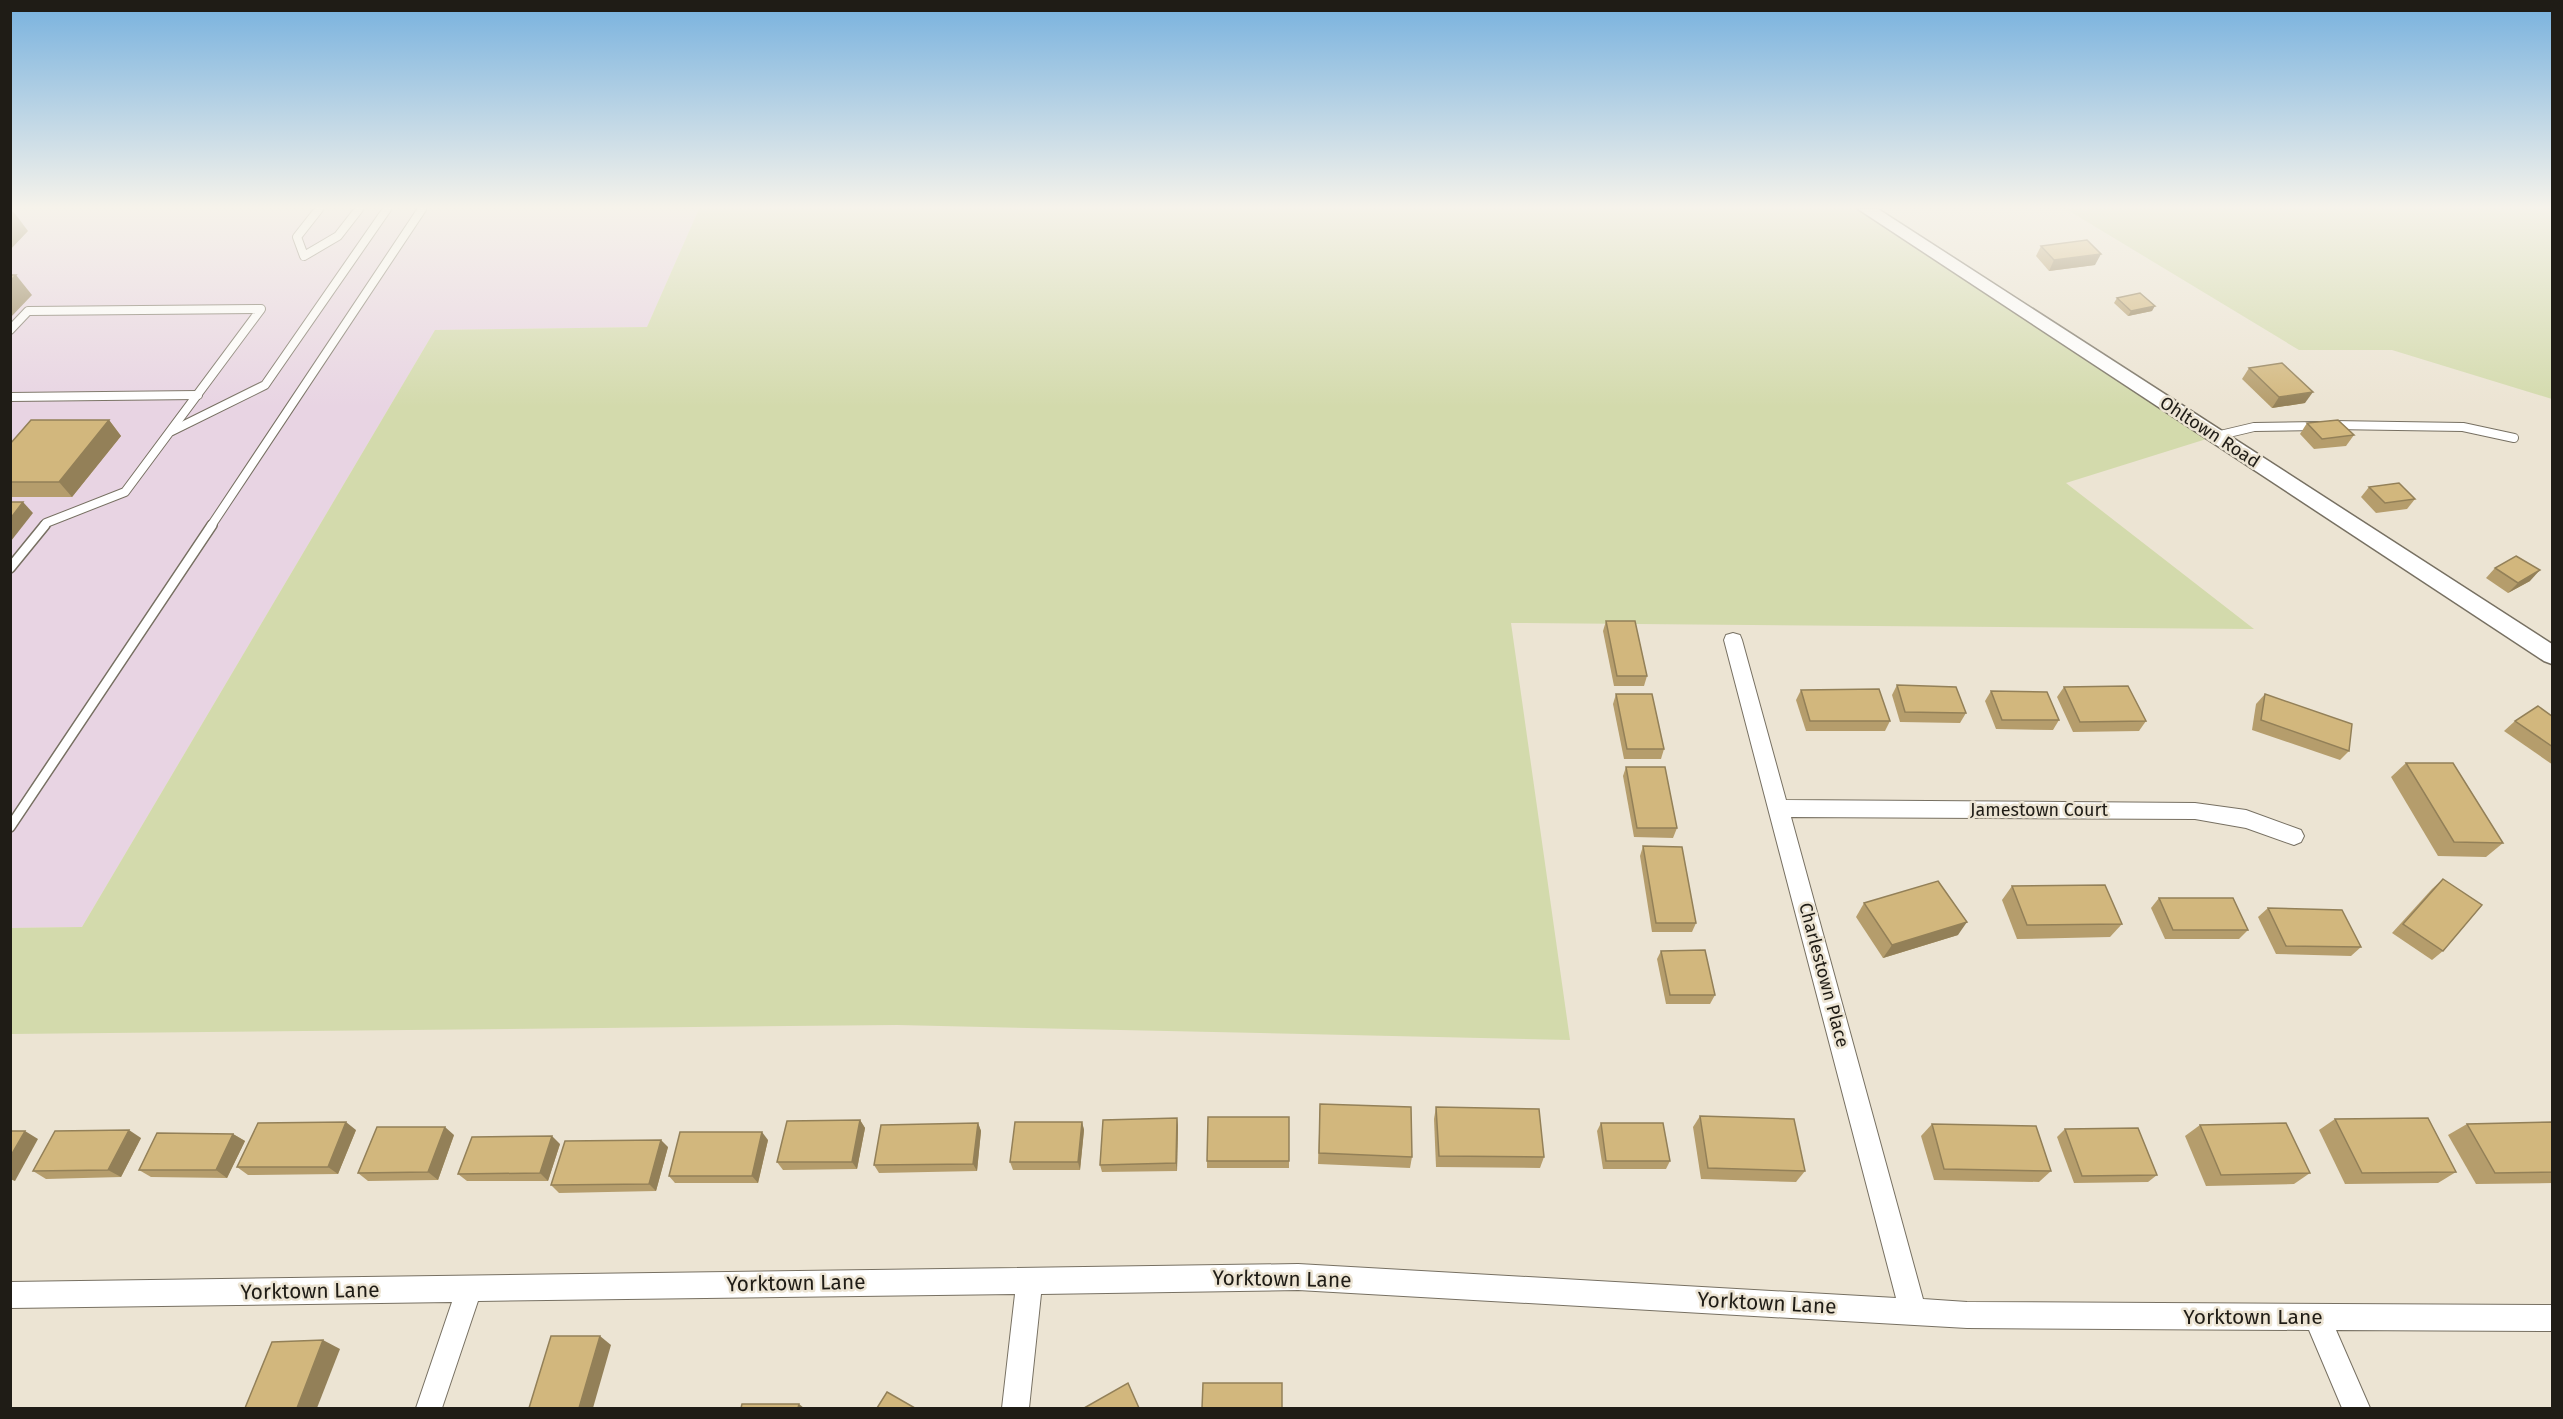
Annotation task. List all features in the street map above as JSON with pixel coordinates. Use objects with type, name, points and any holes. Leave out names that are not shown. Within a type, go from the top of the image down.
[{"type":"street","name":"Ohltown Road","points":[[1969,275],[2553,656]]},
{"type":"street","name":"Charlestown Place","points":[[1733,640],[1780,808],[1913,1311]]},
{"type":"street","name":"Jamestown Court","points":[[1780,808],[2195,811],[2259,821],[2294,836]]},
{"type":"street","name":"Yorktown Lane","points":[[10,1295],[1298,1277],[1967,1315],[2553,1318]]},
{"type":"street","points":[[1015,1408],[1029,1281]]},
{"type":"street","points":[[429,1408],[469,1289]]},
{"type":"street","points":[[2316,1317],[2356,1408]]},
{"type":"lane","points":[[170,432],[266,385],[341,275]]},
{"type":"lane","points":[[10,827],[378,275]]},
{"type":"lane","points":[[10,330],[28,311],[261,309],[125,492],[46,523],[10,568]]},
{"type":"lane","points":[[10,396],[198,395]]},
{"type":"lane","points":[[2216,436],[2254,427],[2421,425],[2463,427],[2514,438]]},
{"type":"shaded area","points":[[10,275],[670,275],[647,327],[435,330],[82,927],[11,928]]},
{"type":"green space","points":[[670,275],[1969,275],[2216,436],[2066,483],[2254,629],[1511,623],[1570,1040],[897,1025],[11,1034],[10,928],[82,927],[435,330],[647,327]]},
{"type":"green space","points":[[2175,275],[2552,275],[2552,399],[2392,350],[2299,350]]},
{"type":"building","points":[[2140,293],[2155,306],[2131,311],[2117,298]]},
{"type":"building","points":[[2282,363],[2313,392],[2279,397],[2249,368]]},
{"type":"building","points":[[31,420],[109,420],[59,482],[10,482],[10,444]]},
{"type":"building","points":[[2338,420],[2354,435],[2322,439],[2307,423]]},
{"type":"building","points":[[2399,483],[2415,499],[2385,503],[2369,487]]},
{"type":"building","points":[[10,502],[23,502],[10,519]]},
{"type":"building","points":[[2516,556],[2540,570],[2518,583],[2495,568]]},
{"type":"building","points":[[1606,621],[1635,621],[1647,676],[1617,676]]},
{"type":"building","points":[[1897,685],[1956,687],[1966,713],[1905,712]]},
{"type":"building","points":[[2128,686],[2146,721],[2080,722],[2064,687]]},
{"type":"building","points":[[1879,689],[1890,721],[1810,721],[1801,690]]},
{"type":"building","points":[[1991,691],[2047,692],[2059,720],[2002,720]]},
{"type":"building","points":[[1616,694],[1652,694],[1664,749],[1627,749]]},
{"type":"building","points":[[2265,694],[2352,724],[2349,751],[2261,720]]},
{"type":"building","points":[[2538,706],[2553,717],[2553,747],[2515,721]]},
{"type":"building","points":[[2406,763],[2453,763],[2503,843],[2454,842]]},
{"type":"building","points":[[1626,767],[1665,767],[1677,828],[1637,828]]},
{"type":"building","points":[[1643,846],[1682,847],[1696,923],[1656,923]]},
{"type":"building","points":[[2443,879],[2482,905],[2443,951],[2403,924]]},
{"type":"building","points":[[1938,881],[1967,922],[1892,945],[1864,903]]},
{"type":"building","points":[[2105,885],[2122,924],[2027,925],[2012,886]]},
{"type":"building","points":[[2159,898],[2233,898],[2248,930],[2173,930]]},
{"type":"building","points":[[2268,908],[2342,910],[2361,947],[2286,946]]},
{"type":"building","points":[[1705,950],[1715,995],[1670,995],[1661,951]]},
{"type":"building","points":[[1320,1104],[1411,1107],[1412,1157],[1319,1153]]},
{"type":"building","points":[[1436,1107],[1539,1109],[1544,1157],[1439,1156]]},
{"type":"building","points":[[1700,1116],[1794,1119],[1805,1171],[1708,1168]]},
{"type":"building","points":[[1208,1117],[1289,1117],[1289,1161],[1207,1161]]},
{"type":"building","points":[[1177,1118],[1176,1163],[1100,1165],[1103,1120]]},
{"type":"building","points":[[2428,1118],[2456,1172],[2362,1173],[2335,1119]]},
{"type":"building","points":[[860,1120],[852,1162],[777,1162],[787,1121]]},
{"type":"building","points":[[346,1122],[328,1167],[237,1167],[258,1123]]},
{"type":"building","points":[[1015,1122],[1082,1122],[1078,1162],[1010,1162]]},
{"type":"building","points":[[2553,1122],[2553,1172],[2495,1173],[2467,1124]]},
{"type":"building","points":[[978,1123],[973,1164],[874,1165],[881,1125]]},
{"type":"building","points":[[1601,1123],[1663,1123],[1670,1161],[1606,1161]]},
{"type":"building","points":[[2286,1123],[2310,1173],[2221,1175],[2200,1125]]},
{"type":"building","points":[[1932,1124],[2036,1126],[2051,1171],[1944,1169]]},
{"type":"building","points":[[377,1127],[445,1127],[428,1172],[358,1173]]},
{"type":"building","points":[[2138,1128],[2157,1175],[2082,1176],[2065,1129]]},
{"type":"building","points":[[129,1130],[108,1170],[33,1171],[55,1131]]},
{"type":"building","points":[[10,1131],[25,1131],[10,1157]]},
{"type":"building","points":[[680,1132],[762,1132],[752,1176],[669,1176]]},
{"type":"building","points":[[157,1133],[233,1134],[216,1170],[139,1170]]},
{"type":"building","points":[[552,1136],[540,1173],[458,1174],[472,1137]]},
{"type":"building","points":[[661,1140],[649,1184],[551,1185],[565,1141]]},
{"type":"building","points":[[551,1336],[600,1336],[579,1408],[529,1408]]},
{"type":"building","points":[[323,1340],[297,1408],[245,1408],[272,1342]]},
{"type":"building","points":[[1128,1383],[1139,1408],[1084,1408]]},
{"type":"building","points":[[1203,1383],[1282,1383],[1282,1408],[1202,1408]]},
{"type":"building","points":[[887,1392],[915,1408],[877,1408]]},
{"type":"building","points":[[742,1404],[799,1404],[798,1408],[741,1408]]}]
